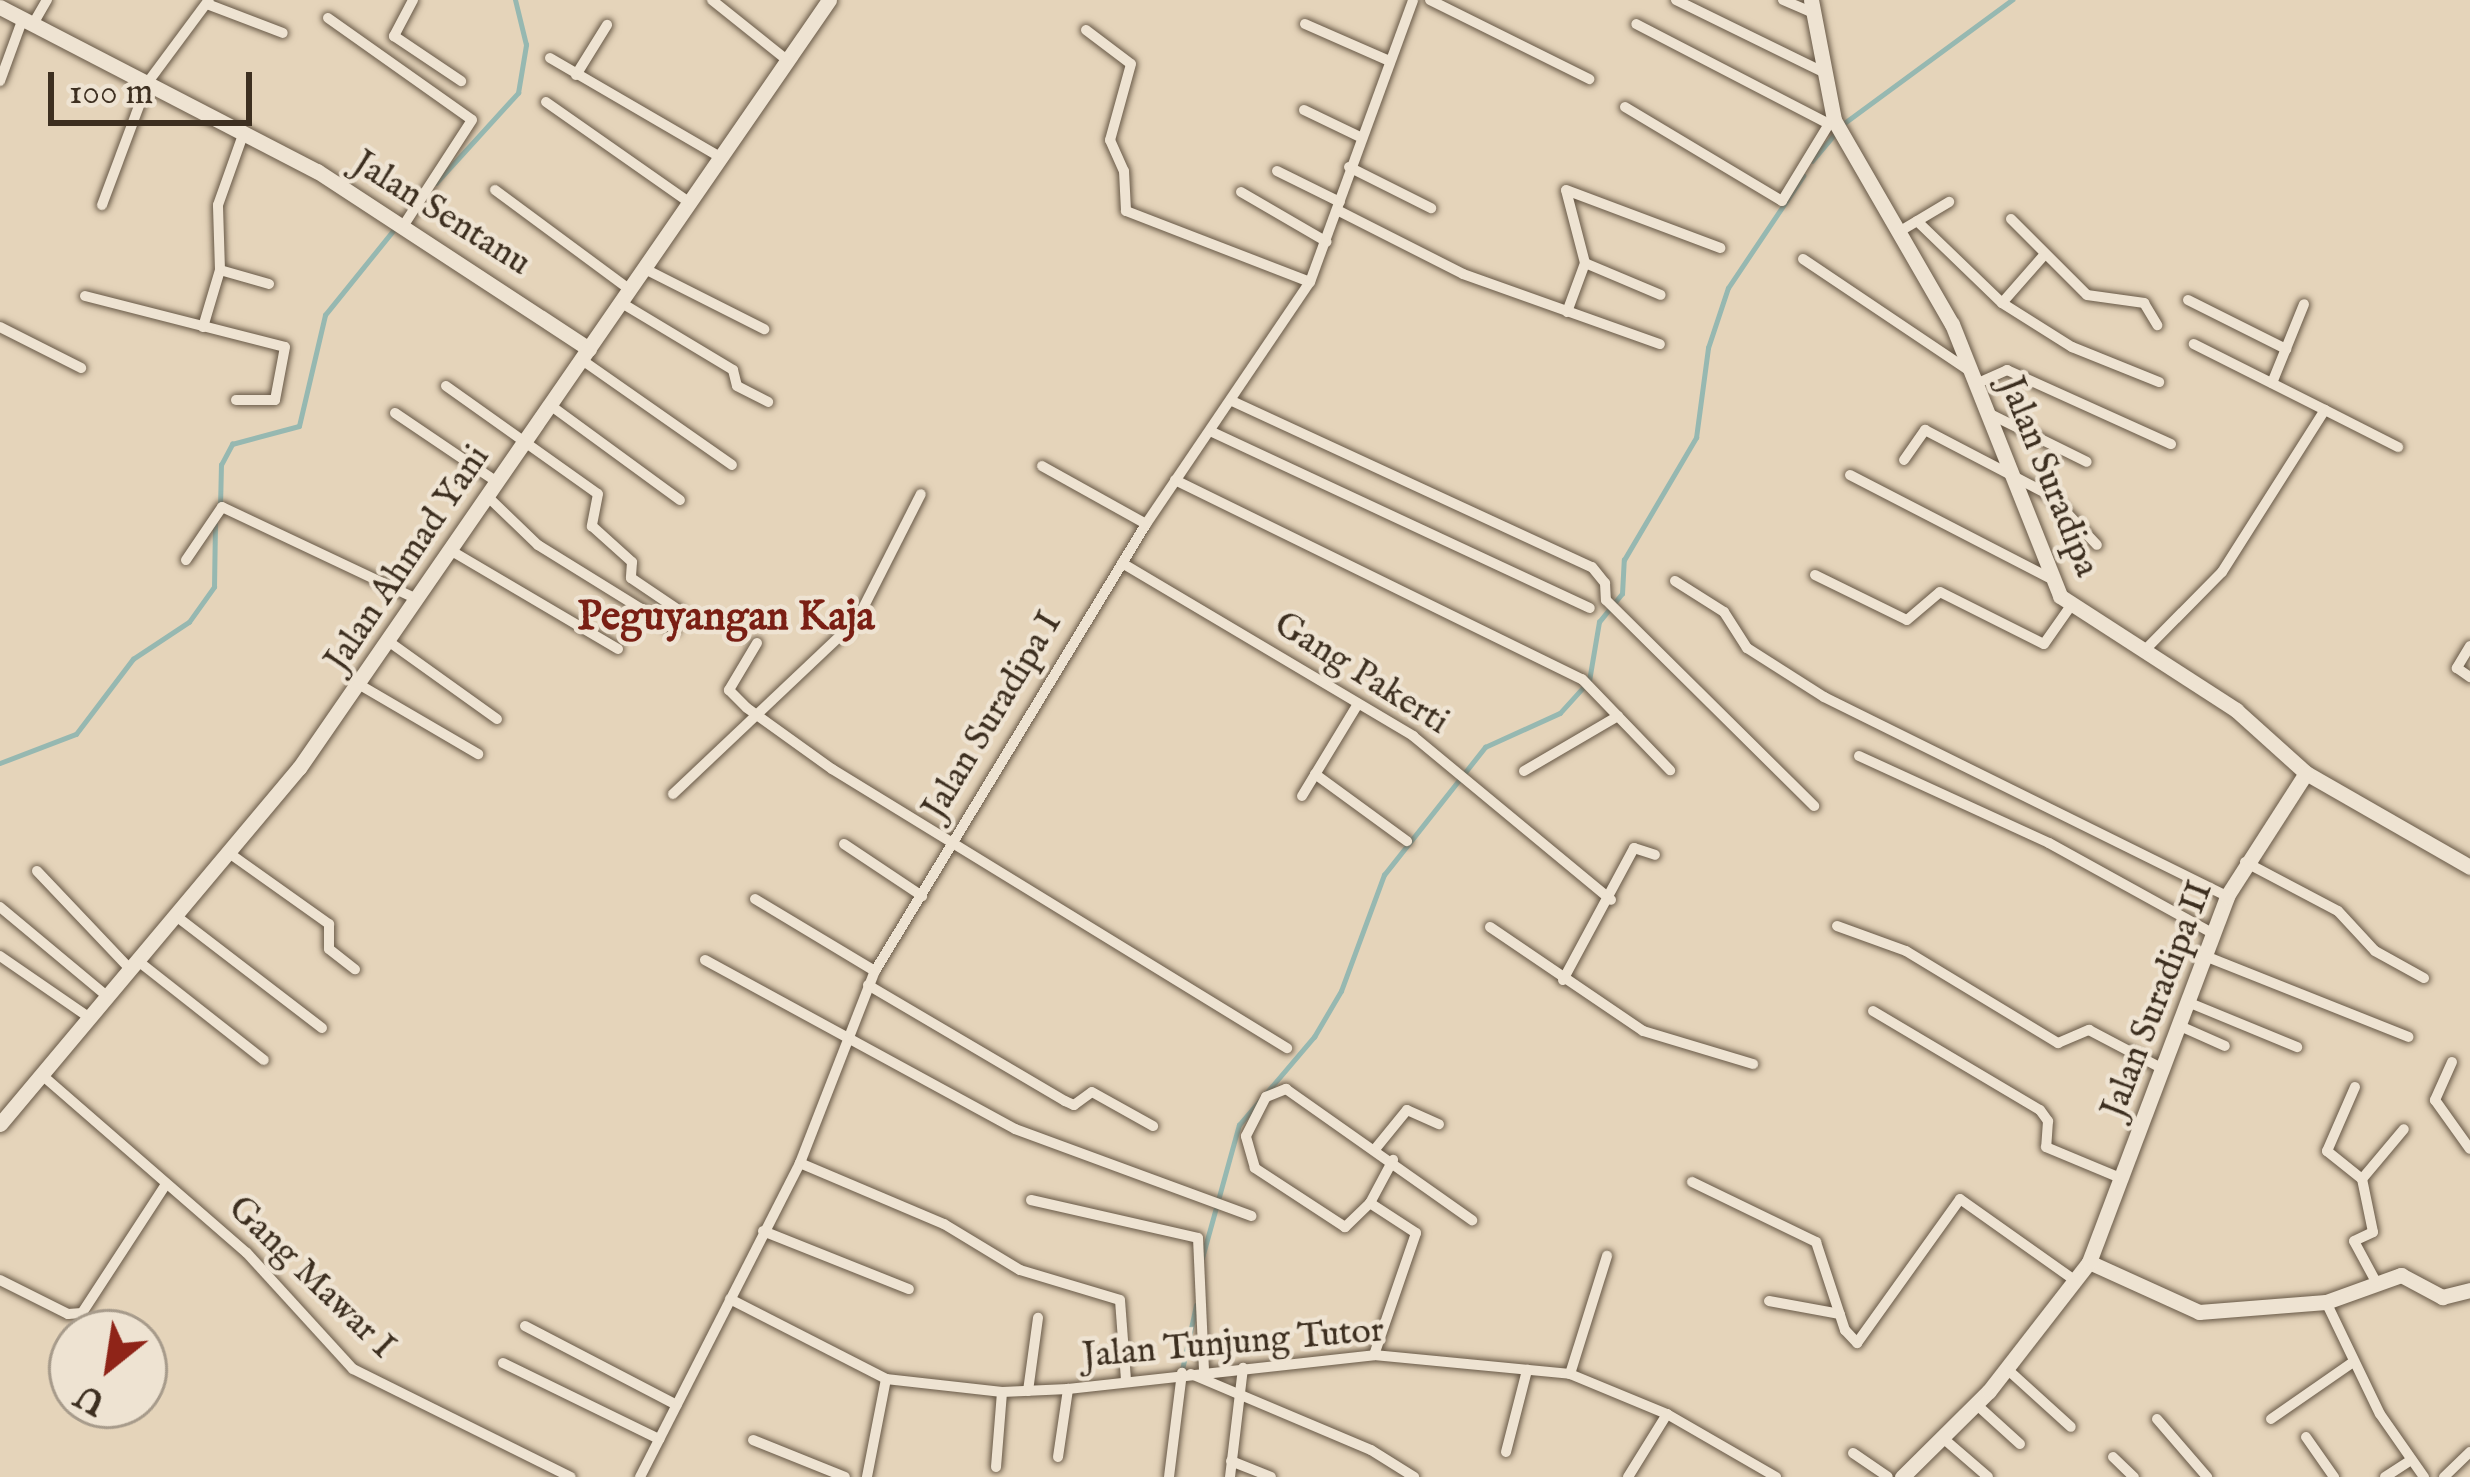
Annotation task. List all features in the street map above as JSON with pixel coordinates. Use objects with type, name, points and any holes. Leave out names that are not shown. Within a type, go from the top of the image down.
[{"type":"street","points":[[0,81],[28,21],[47,0]]},
{"type":"street","points":[[413,0],[394,36],[461,81]]},
{"type":"street","points":[[712,0],[788,60]]},
{"type":"street","name":"Jalan Suradipa I","points":[[640,1477],[800,1163],[875,971],[1121,563],[1310,282],[1328,242],[1358,136],[1414,0]]},
{"type":"street","points":[[1430,0],[1589,79]]},
{"type":"street","points":[[1676,0],[1821,71]]},
{"type":"street","points":[[1783,0],[1812,6]]},
{"type":"street","points":[[102,205],[148,82],[208,2],[283,33]]},
{"type":"street","name":"Jalan Ahmad Yani","points":[[0,1124],[229,853],[360,685],[826,4]]},
{"type":"street","name":"Jalan Suradipa","points":[[1812,6],[1831,120],[1902,230],[1976,378],[2048,577],[2070,607],[2236,710],[2306,773],[2470,867]]},
{"type":"street","name":"Jalan Sentanu","points":[[0,7],[244,132],[405,223],[585,354]]},
{"type":"street","points":[[328,18],[472,120],[405,223]]},
{"type":"street","points":[[1305,24],[1387,60]]},
{"type":"street","points":[[1625,107],[1782,201],[1831,120],[1636,24]]},
{"type":"street","points":[[576,75],[607,25]]},
{"type":"street","points":[[1086,30],[1131,64],[1109,147],[1124,171],[1126,211],[1310,282]]},
{"type":"street","points":[[550,58],[721,157]]},
{"type":"street","points":[[546,102],[689,202]]},
{"type":"street","points":[[1304,110],[1358,136]]},
{"type":"street","points":[[203,327],[220,270],[218,205],[244,132]]},
{"type":"street","points":[[1349,167],[1431,208]]},
{"type":"street","points":[[1277,171],[1463,274],[1660,344]]},
{"type":"street","points":[[496,190],[624,295],[733,370],[737,386],[768,402]]},
{"type":"street","points":[[1567,312],[1585,262],[1564,198],[1568,190],[1720,248]]},
{"type":"street","points":[[1241,192],[1328,242]]},
{"type":"street","points":[[1902,230],[1948,202]]},
{"type":"street","points":[[2011,218],[2087,295],[2144,303],[2157,325]]},
{"type":"street","points":[[1917,221],[2002,304],[2072,347],[2159,382]]},
{"type":"street","points":[[2002,304],[2045,254]]},
{"type":"street","points":[[1803,259],[1976,378],[2007,370],[2171,443]]},
{"type":"street","points":[[1585,262],[1661,295]]},
{"type":"street","points":[[643,268],[764,329]]},
{"type":"street","points":[[220,270],[268,284]]},
{"type":"street","points":[[85,296],[280,344],[288,354],[275,400],[236,400]]},
{"type":"street","points":[[2188,300],[2286,349]]},
{"type":"street","points":[[2272,383],[2304,304]]},
{"type":"street","points":[[0,327],[81,368]]},
{"type":"street","points":[[2194,344],[2398,447]]},
{"type":"street","points":[[585,354],[732,465]]},
{"type":"street","points":[[446,386],[598,494],[592,526],[632,562],[631,578],[680,611]]},
{"type":"street","points":[[1232,401],[1592,567],[1605,583],[1606,600],[1814,806]]},
{"type":"street","points":[[550,404],[680,500]]},
{"type":"street","points":[[2144,651],[2222,572],[2325,410]]},
{"type":"street","points":[[394,413],[492,489],[538,545],[674,630]]},
{"type":"street","points":[[1988,413],[2087,462]]},
{"type":"street","points":[[1904,460],[1925,430],[2060,503],[2097,544]]},
{"type":"street","points":[[1210,431],[1589,608]]},
{"type":"street","points":[[1042,466],[1146,524]]},
{"type":"street","points":[[1850,475],[2048,577]]},
{"type":"street","points":[[1175,480],[1582,679],[1670,770]]},
{"type":"street","points":[[674,794],[761,718],[857,620],[921,494]]},
{"type":"street","points":[[186,560],[222,507],[417,598]]},
{"type":"street","points":[[450,550],[618,650]]},
{"type":"street","name":"Gang Pakerti","points":[[1121,563],[1413,736],[1611,900]]},
{"type":"street","points":[[1814,575],[1907,620],[1940,592],[2044,644],[2070,607]]},
{"type":"street","points":[[1675,581],[1724,612],[1747,648],[1824,697],[2227,896]]},
{"type":"street","points":[[388,641],[497,719]]},
{"type":"street","points":[[757,644],[729,690],[761,718],[1287,1048]]},
{"type":"street","points":[[2470,646],[2457,668],[2470,677]]},
{"type":"street","points":[[360,685],[478,754]]},
{"type":"street","points":[[1302,796],[1358,704]]},
{"type":"street","points":[[1524,771],[1618,716]]},
{"type":"street","points":[[1859,756],[2049,843],[2212,932]]},
{"type":"street","name":"Jalan Suradipa II","points":[[1902,1477],[1977,1405],[2089,1262],[2227,896],[2306,773]]},
{"type":"street","points":[[1316,774],[1407,841]]},
{"type":"street","points":[[844,844],[922,896]]},
{"type":"street","points":[[1563,980],[1611,900],[1634,848],[1655,855]]},
{"type":"street","points":[[229,853],[329,924],[329,949],[355,969]]},
{"type":"street","points":[[2245,862],[2347,917],[2375,951],[2425,978]]},
{"type":"street","points":[[38,871],[134,965],[264,1060]]},
{"type":"street","points":[[755,899],[875,971]]},
{"type":"street","points":[[0,907],[108,997]]},
{"type":"street","points":[[176,916],[322,1028]]},
{"type":"street","points":[[1838,926],[1906,951],[2058,1043],[2089,1030],[2163,1069]]},
{"type":"street","points":[[1490,927],[1643,1031],[1753,1064]]},
{"type":"street","points":[[0,956],[90,1018]]},
{"type":"street","points":[[2205,956],[2409,1037]]},
{"type":"street","points":[[705,960],[849,1031],[1015,1129],[1252,1216]]},
{"type":"street","points":[[868,986],[1065,1101],[1074,1105],[1092,1092],[1153,1126]]},
{"type":"street","points":[[2189,1003],[2297,1047]]},
{"type":"street","points":[[1873,1012],[2040,1110],[2047,1147],[2122,1179]]},
{"type":"street","points":[[2180,1026],[2225,1046]]},
{"type":"street","points":[[2452,1062],[2435,1100],[2470,1150]]},
{"type":"street","name":"Gang Mawar I","points":[[42,1075],[247,1253],[353,1369],[571,1477]]},
{"type":"street","points":[[2355,1087],[2327,1151],[2362,1179],[2373,1232],[2354,1240],[2374,1280]]},
{"type":"street","points":[[1394,1160],[1370,1203],[1345,1227],[1255,1168],[1246,1136],[1266,1097],[1286,1089],[1394,1160],[1472,1220]]},
{"type":"street","points":[[1376,1148],[1411,1108],[1439,1124]]},
{"type":"street","points":[[2362,1179],[2404,1130]]},
{"type":"street","points":[[800,1163],[944,1224],[1020,1270],[1120,1300],[1126,1380]]},
{"type":"street","points":[[1692,1182],[1816,1242],[1851,1339],[1862,1341],[1960,1199],[2076,1281]]},
{"type":"street","points":[[0,1280],[68,1314],[82,1312],[166,1184]]},
{"type":"street","points":[[1030,1201],[1198,1238],[1204,1371]]},
{"type":"street","points":[[1370,1203],[1416,1239],[1374,1355]]},
{"type":"street","points":[[763,1232],[909,1289]]},
{"type":"street","points":[[1570,1374],[1607,1256]]},
{"type":"street","points":[[2089,1262],[2189,1310],[2326,1303],[2374,1280],[2401,1275],[2450,1298],[2470,1290]]},
{"type":"street","name":"Jalan Tunjung Tutor","points":[[730,1299],[886,1378],[1002,1392],[1374,1355],[1570,1374],[1667,1414],[1776,1477]]},
{"type":"street","points":[[1769,1301],[1840,1314]]},
{"type":"street","points":[[2326,1303],[2351,1363],[2424,1477]]},
{"type":"street","points":[[1028,1391],[1038,1318]]},
{"type":"street","points":[[525,1327],[676,1405]]},
{"type":"street","points":[[503,1363],[659,1439]]},
{"type":"street","points":[[2270,1419],[2351,1363]]},
{"type":"street","points":[[1230,1477],[1243,1368]]},
{"type":"street","points":[[2007,1369],[2071,1427]]},
{"type":"street","points":[[1507,1452],[1527,1370]]},
{"type":"street","points":[[1168,1477],[1185,1372],[1371,1450],[1414,1477]]},
{"type":"street","points":[[869,1477],[886,1378]]},
{"type":"street","points":[[1058,1457],[1067,1389]]},
{"type":"street","points":[[996,1467],[1002,1392]]},
{"type":"street","points":[[1977,1405],[2020,1444]]},
{"type":"street","points":[[1628,1477],[1667,1414]]},
{"type":"street","points":[[2157,1419],[2207,1477]]},
{"type":"street","points":[[2306,1437],[2334,1477]]},
{"type":"street","points":[[1944,1439],[1988,1477]]},
{"type":"street","points":[[753,1440],[845,1477]]},
{"type":"street","points":[[1853,1453],[1888,1477]]},
{"type":"street","points":[[2444,1477],[2470,1453]]},
{"type":"street","points":[[2113,1457],[2134,1477]]},
{"type":"street","points":[[1231,1461],[1271,1477]]},
{"type":"street","points":[[2385,1477],[2410,1461]]},
{"type":"street","points":[[1743,1477],[1751,1462]]},
{"type":"waterway","points":[[436,183],[518,93],[526,45],[515,0]]},
{"type":"waterway","points":[[1843,124],[2012,0]]},
{"type":"waterway","points":[[1812,161],[1836,132]]},
{"type":"waterway","points":[[1202,1258],[1239,1125],[1314,1037],[1341,991],[1384,875],[1485,747],[1560,713],[1589,681],[1599,622],[1622,594],[1624,560],[1696,438],[1708,348],[1728,288],[1803,176]]},
{"type":"waterway","points":[[220,508],[221,465],[232,444],[299,426],[325,315],[396,227]]},
{"type":"waterway","points":[[0,763],[76,734],[133,659],[189,622],[214,587],[215,525]]},
{"type":"waterway","points":[[1182,1370],[1196,1305]]},
{"type":"district","name":"Peguyangan Kaja","points":[[726,618]]}]
